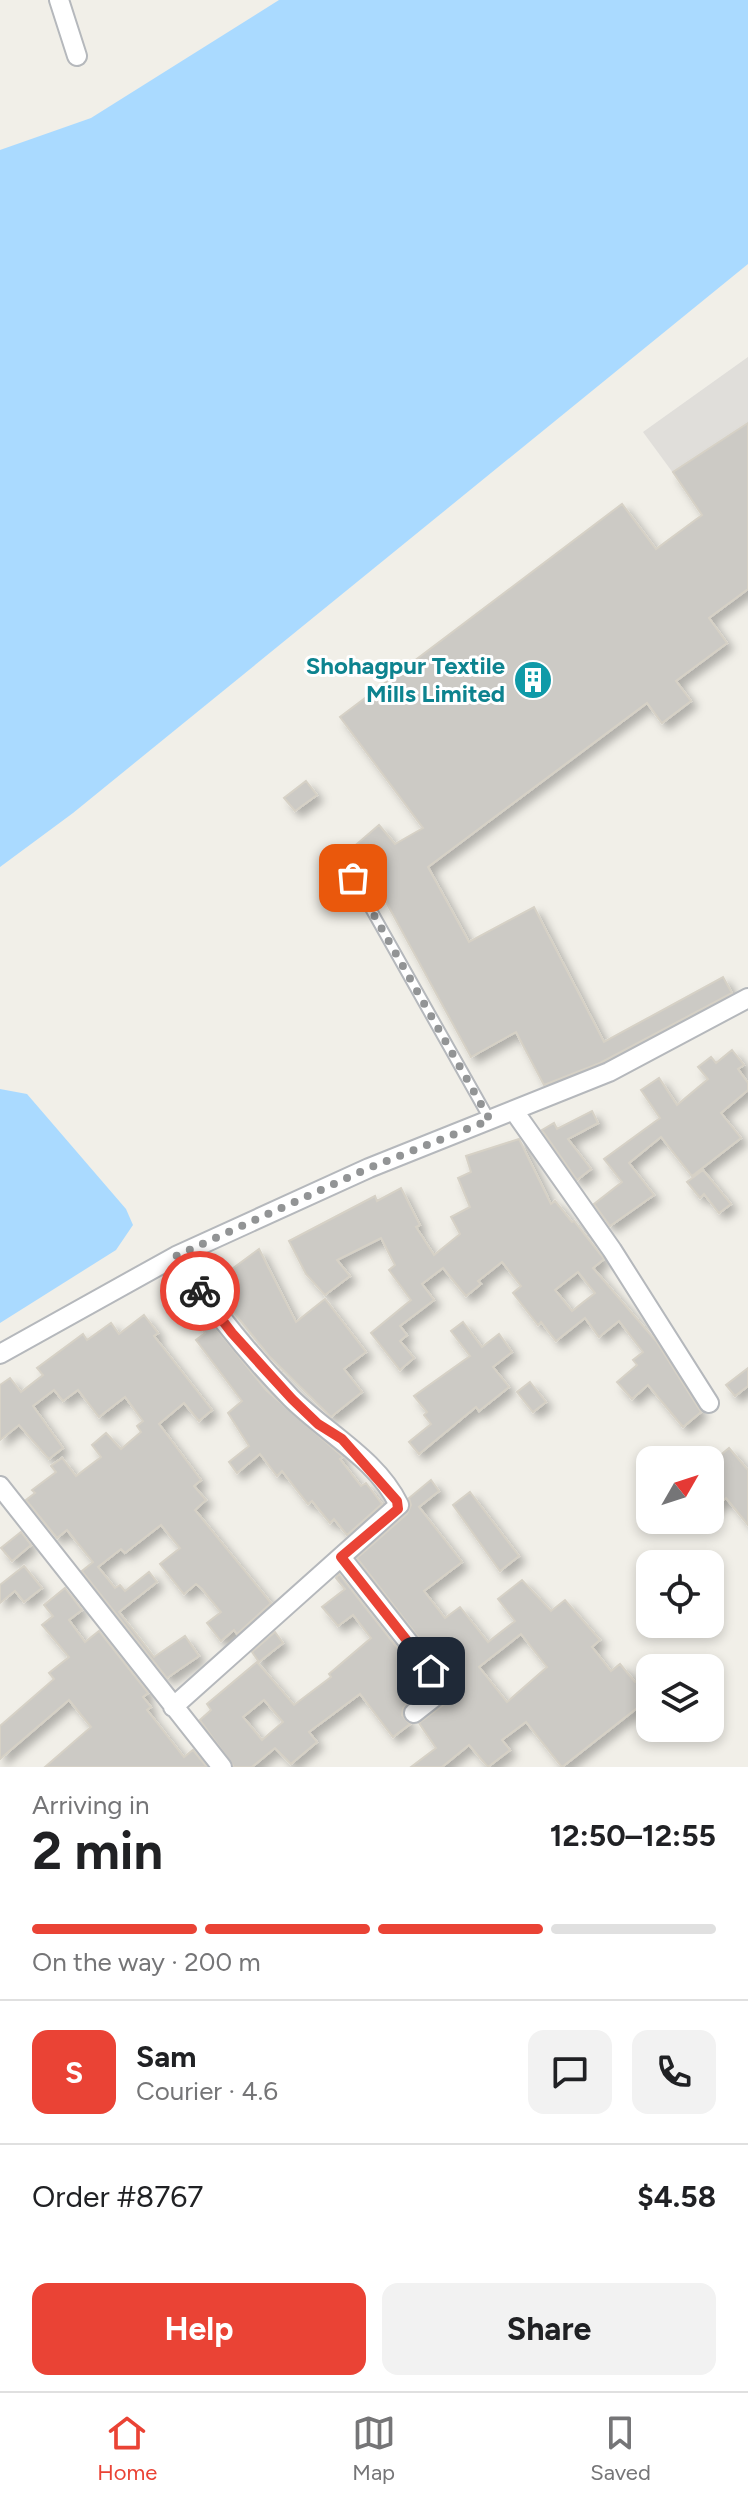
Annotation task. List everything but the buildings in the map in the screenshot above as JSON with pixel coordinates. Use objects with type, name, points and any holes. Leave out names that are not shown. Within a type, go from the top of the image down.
[{"type":"street","points":[[59,0],[77,56]]},
{"type":"street","points":[[0,1354],[176,1256],[369,1168],[609,1072],[748,998]]},
{"type":"street","points":[[514,1111],[621,1263],[709,1403]]},
{"type":"street","points":[[173,1707],[398,1509],[397,1501],[342,1439],[318,1424],[242,1344],[176,1256]]},
{"type":"street","points":[[0,1486],[222,1767]]},
{"type":"street","points":[[341,1557],[443,1686],[442,1691],[414,1713]]},
{"type":"lane","points":[[338,851],[490,1120]]},
{"type":"shaded area","points":[[748,357],[748,575],[643,432]]},
{"type":"water","points":[[279,0],[748,0],[748,264],[73,813],[0,867],[0,150],[91,118]]},
{"type":"water","points":[[0,1089],[27,1094],[126,1209],[133,1225],[116,1250],[0,1323]]},
{"type":"way so far","points":[[200,1291],[176,1256],[369,1168],[490,1120],[353,878]]},
{"type":"place","name":"Shohagpur Textile Mills Limited","points":[[533,680]]},
{"type":"route","points":[[200,1291],[232,1333],[292,1399],[318,1424],[342,1439],[397,1501],[398,1509],[341,1557],[431,1671]]}]
